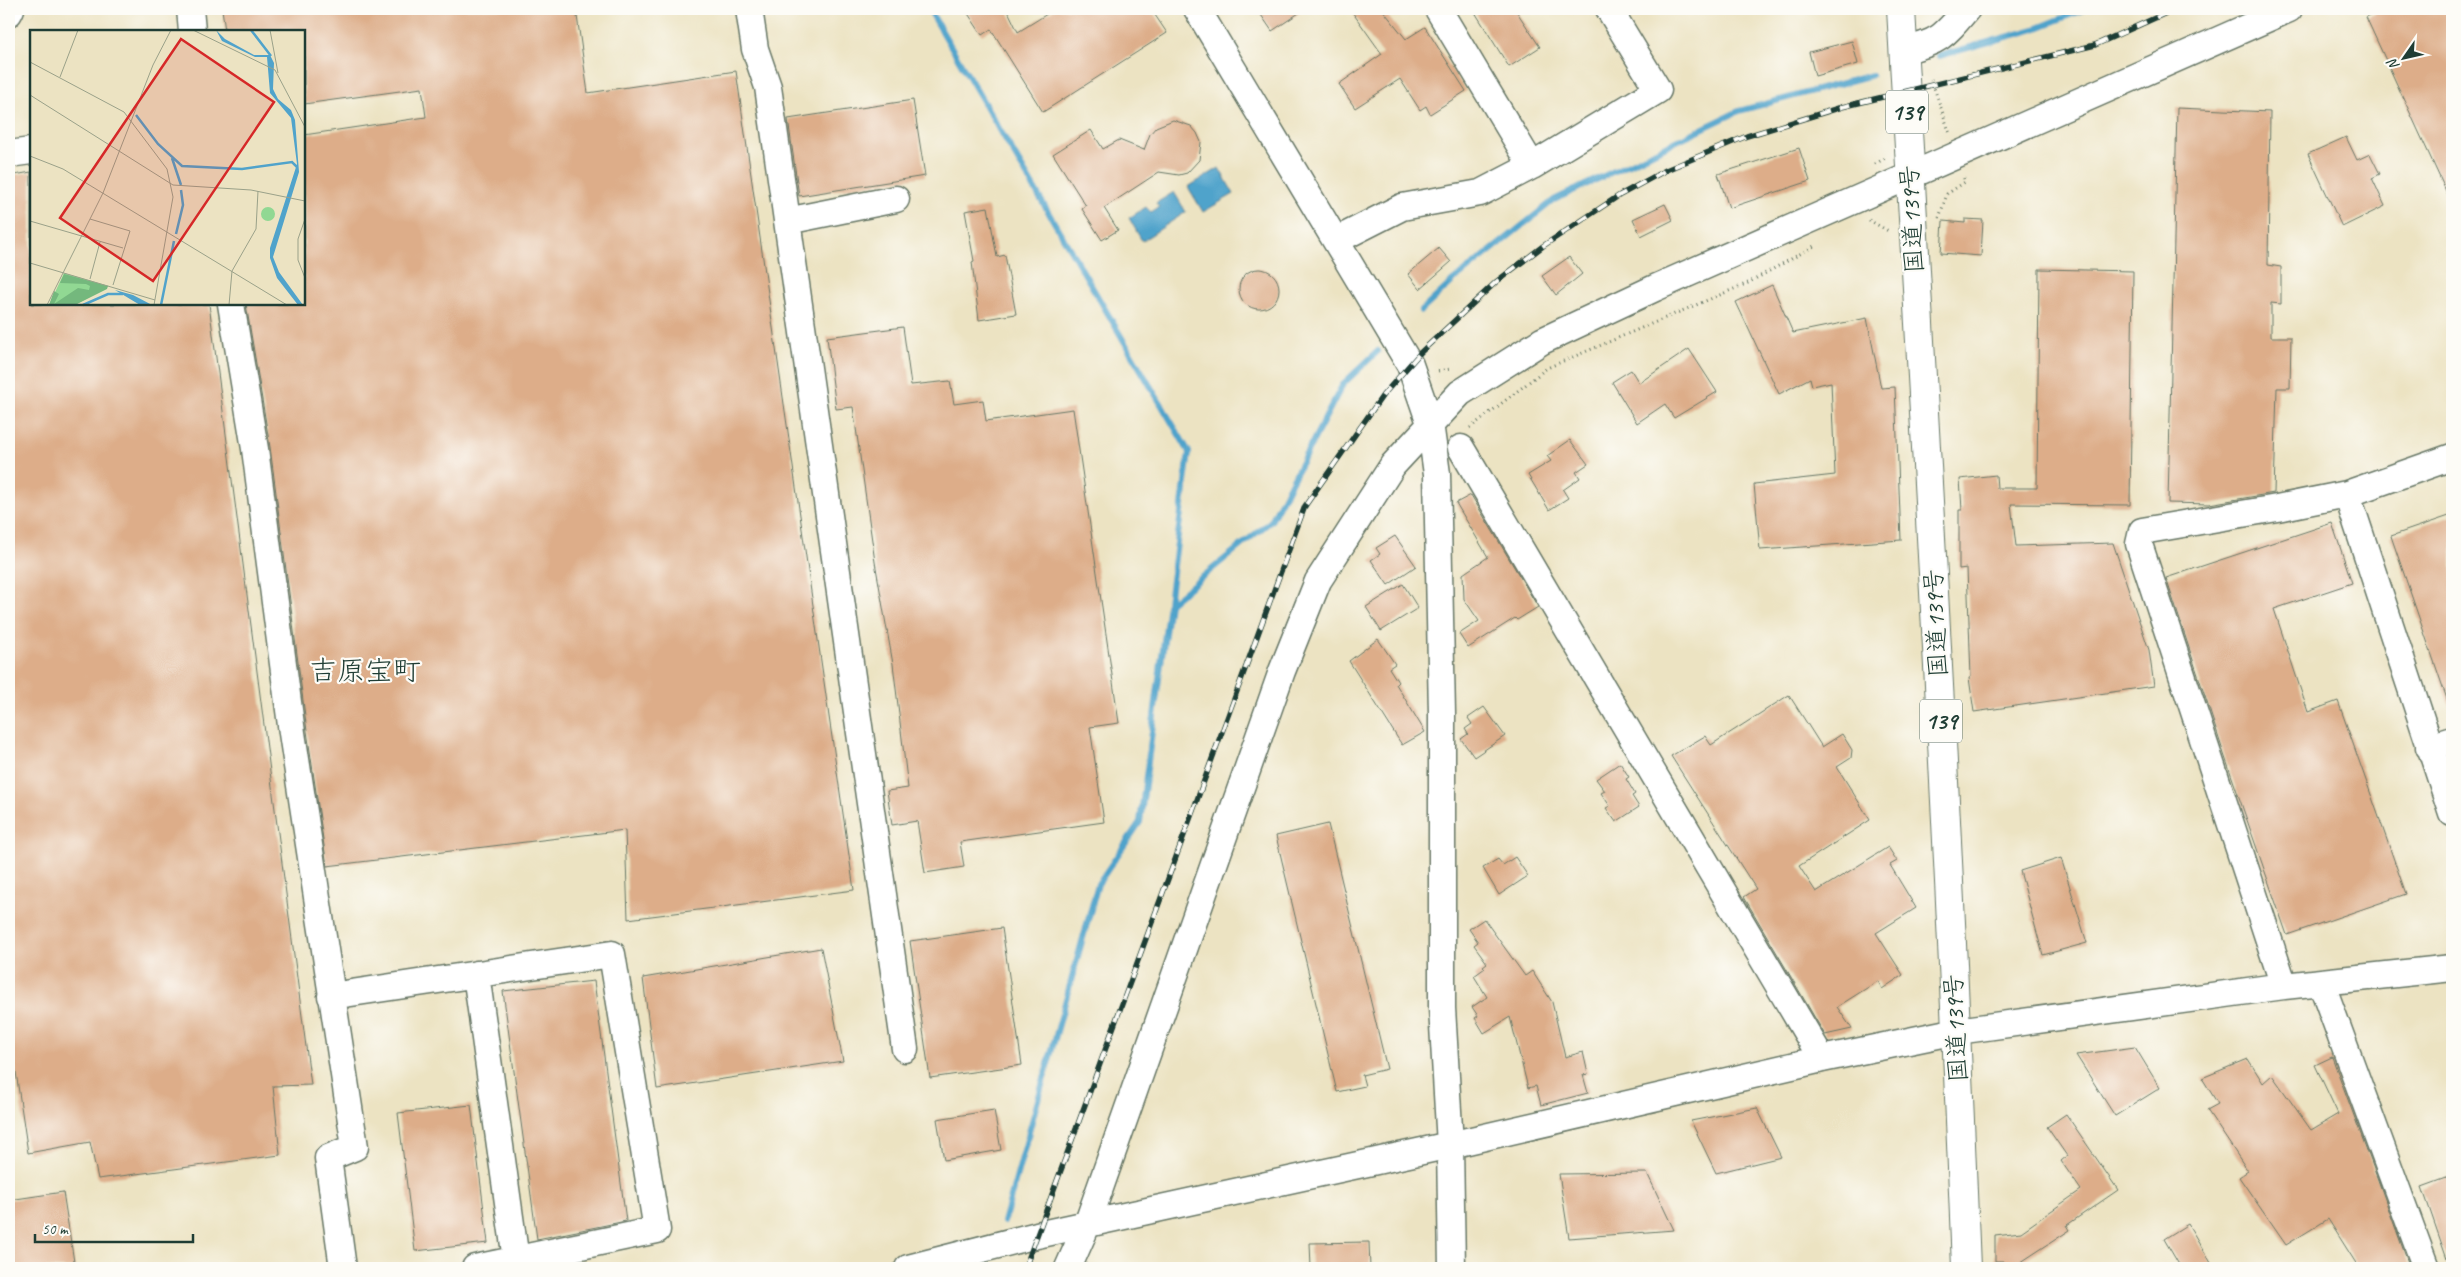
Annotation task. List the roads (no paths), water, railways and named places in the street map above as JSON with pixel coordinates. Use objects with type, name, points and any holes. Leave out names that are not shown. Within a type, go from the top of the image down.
[{"type":"highway","name":"国道139号","points":[[1901,9],[1935,596],[1957,1031],[1966,1268]]},
{"type":"street","points":[[9,13],[10,9]]},
{"type":"street","points":[[190,9],[192,30]]},
{"type":"street","points":[[749,9],[755,49],[768,87],[905,1049]]},
{"type":"street","points":[[1197,9],[1337,240],[1410,365],[1430,423],[1437,474],[1442,714],[1442,1008],[1450,1145],[1452,1268]]},
{"type":"street","points":[[1438,9],[1532,166]]},
{"type":"street","points":[[1337,240],[1402,207],[1480,194],[1532,166],[1658,90],[1609,9]]},
{"type":"street","points":[[1904,50],[1932,44],[1967,9]]},
{"type":"street","points":[[1068,1268],[1087,1225],[1276,690],[1318,581],[1393,465],[1430,423],[1460,393],[1542,342],[1655,288],[2289,9]]},
{"type":"street","points":[[9,154],[30,151]]},
{"type":"street","points":[[787,221],[896,199]]},
{"type":"street","points":[[231,305],[255,449],[292,733],[355,1147],[328,1158],[343,1268]]},
{"type":"street","points":[[1461,448],[1822,1059]]},
{"type":"street","points":[[2284,986],[2139,544],[2142,531],[2348,494],[2452,457]]},
{"type":"street","points":[[2348,494],[2441,744],[2452,813]]},
{"type":"street","points":[[331,996],[612,954],[657,1230],[475,1268]]},
{"type":"street","points":[[908,1268],[1087,1225],[1450,1145],[1822,1059],[1957,1031],[2284,986],[2452,968]]},
{"type":"street","points":[[476,974],[516,1260]]},
{"type":"street","points":[[2321,982],[2426,1268]]},
{"type":"water","points":[[1219,168],[1234,194],[1203,212],[1188,187]]},
{"type":"water","points":[[1174,192],[1186,212],[1142,241],[1129,218],[1146,207],[1151,212],[1159,207],[1156,203]]},
{"type":"waterway","points":[[929,9],[1189,452],[1140,822],[1098,884],[1004,1222]]},
{"type":"waterway","points":[[1939,56],[2035,29],[2085,9]]},
{"type":"waterway","points":[[1421,311],[1453,281],[1554,200],[1739,111],[1872,75]]},
{"type":"waterway","points":[[1168,605],[1271,521],[1343,384],[1378,351]]},
{"type":"railway","points":[[1025,1268],[1305,506],[1383,395],[1421,352],[1496,282],[1543,246],[1620,195],[1666,170],[1747,136],[1842,107],[2095,45],[2175,9]]},
{"type":"district","name":"吉原宝町","points":[[365,670]]}]
